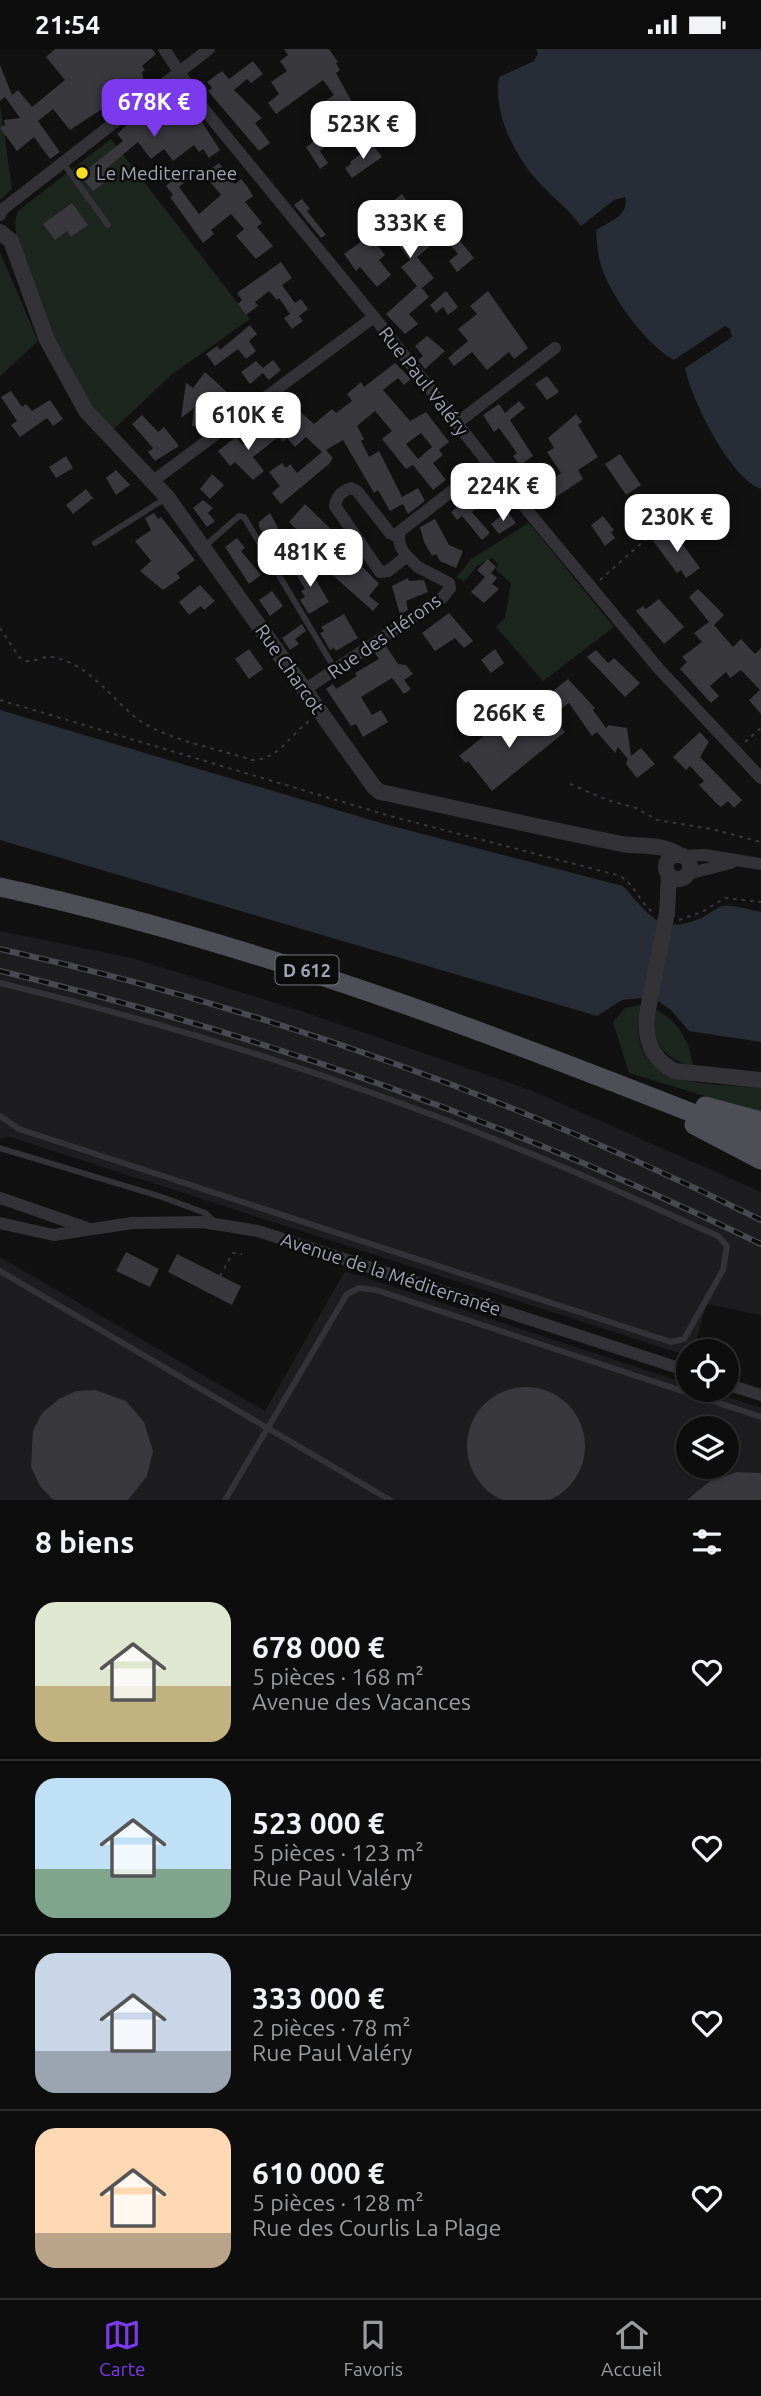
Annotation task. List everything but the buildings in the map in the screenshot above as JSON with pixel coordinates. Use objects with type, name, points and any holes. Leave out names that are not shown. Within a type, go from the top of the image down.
[{"type":"main road","name":"D 612","points":[[0,887],[131,919],[321,974],[607,1079],[761,1140]]},
{"type":"main road","points":[[607,1079],[761,1121]]},
{"type":"main road","points":[[607,1079],[761,1160]]},
{"type":"street","name":"Rue Paul Valéry","points":[[164,49],[203,108],[374,317],[488,463],[659,669],[761,778]]},
{"type":"street","points":[[0,215],[3,209],[209,49]]},
{"type":"street","name":"Rue Charcot","points":[[0,232],[11,241],[47,340],[86,411],[167,497],[306,689],[367,779],[380,792],[626,845],[672,850],[681,856]]},
{"type":"street","points":[[153,481],[374,317]]},
{"type":"street","points":[[457,423],[555,348]]},
{"type":"street","points":[[398,537],[404,526],[488,463]]},
{"type":"street","points":[[351,488],[357,491],[390,533],[398,537],[407,556],[388,571],[380,572],[335,506],[336,498],[351,488]]},
{"type":"street","name":"Rue des Hérons","points":[[306,689],[443,597],[450,589],[444,579],[418,567],[407,556]]},
{"type":"street","name":"Rue Charcot","points":[[626,845],[677,875]]},
{"type":"street","points":[[761,864],[705,855],[669,859],[677,875],[645,1026],[650,1048],[662,1064],[675,1070],[761,1080]]},
{"type":"street","points":[[677,875],[738,862]]},
{"type":"street","name":"Avenue de la Méditerranée","points":[[3,1201],[87,1229]]},
{"type":"street","name":"Avenue de la Méditerranée","points":[[0,1223],[54,1235],[132,1223],[216,1223],[278,1237],[676,1367]]},
{"type":"street","points":[[739,1388],[761,1395]]},
{"type":"lane","points":[[63,163],[108,225]]},
{"type":"lane","points":[[95,543],[167,497]]},
{"type":"lane","points":[[203,547],[239,516],[244,516],[335,670]]},
{"type":"lane","points":[[0,982],[109,1009],[325,1076],[524,1151],[718,1236],[727,1246],[723,1270],[684,1339],[671,1342],[19,1129],[0,1116]]},
{"type":"lane","points":[[0,1148],[162,1197],[205,1213],[216,1223]]},
{"type":"lane","points":[[0,1271],[390,1500]]},
{"type":"lane","points":[[225,1500],[347,1294],[359,1288],[376,1290],[761,1417]]},
{"type":"path","points":[[592,588],[646,539],[679,517]]},
{"type":"path","points":[[0,628],[19,657],[26,661],[48,657],[59,659],[101,682],[138,719],[157,729],[252,760],[263,760],[274,755],[320,711]]},
{"type":"path","points":[[0,700],[390,815],[617,875],[629,882],[641,903],[679,920],[696,915],[725,898],[761,902]]},
{"type":"path","points":[[736,750],[761,728]]},
{"type":"path","points":[[570,784],[607,800],[636,808],[657,820],[711,829],[761,842]]},
{"type":"path","points":[[220,1276],[233,1252],[242,1254]]},
{"type":"shaded area","points":[[536,49],[761,49],[761,489],[749,482],[725,454],[695,399],[685,368],[732,337],[730,329],[725,326],[674,360],[663,353],[624,310],[600,263],[596,230],[621,213],[626,203],[625,197],[614,200],[581,226],[535,178],[512,144],[499,103],[499,77],[534,61],[538,53]]},
{"type":"shaded area","points":[[0,104],[12,189],[0,200]]},
{"type":"shaded area","points":[[111,139],[250,319],[171,375],[112,431],[82,390],[47,325],[21,258],[16,231],[18,211]]},
{"type":"shaded area","points":[[0,252],[38,341],[0,376]]},
{"type":"shaded area","points":[[529,523],[614,627],[543,681],[496,627],[505,618],[511,583],[496,570],[498,564],[492,558],[477,566],[464,582],[457,577],[471,559]]},
{"type":"shaded area","points":[[0,710],[388,825],[623,886],[647,912],[663,923],[685,923],[702,918],[723,906],[761,912],[761,1042],[689,1031],[671,1010],[652,997],[622,1000],[597,1016],[0,840]]},
{"type":"shaded area","points":[[0,931],[132,958],[301,1011],[533,1091],[761,1192],[761,1315],[707,1304],[697,1339],[676,1339],[676,1352],[10,1137],[0,1139]]},
{"type":"shaded area","points":[[641,1005],[662,1013],[677,1027],[688,1044],[693,1066],[670,1056],[659,1045],[655,1020],[639,1018],[640,1041],[648,1059],[661,1070],[679,1078],[699,1083],[761,1088],[761,1113],[629,1073],[613,1022],[625,1008]]},
{"type":"shaded area","points":[[0,1257],[265,1411],[345,1271],[676,1380],[676,1402],[739,1401],[761,1408],[761,1500],[0,1500]]},
{"type":"railway","points":[[0,949],[196,999],[388,1062],[577,1135],[761,1220]]},
{"type":"railway","points":[[0,971],[196,1024],[388,1087],[576,1160],[761,1244]]},
{"type":"place","name":"Le Mediterranee","points":[[82,173]]}]
